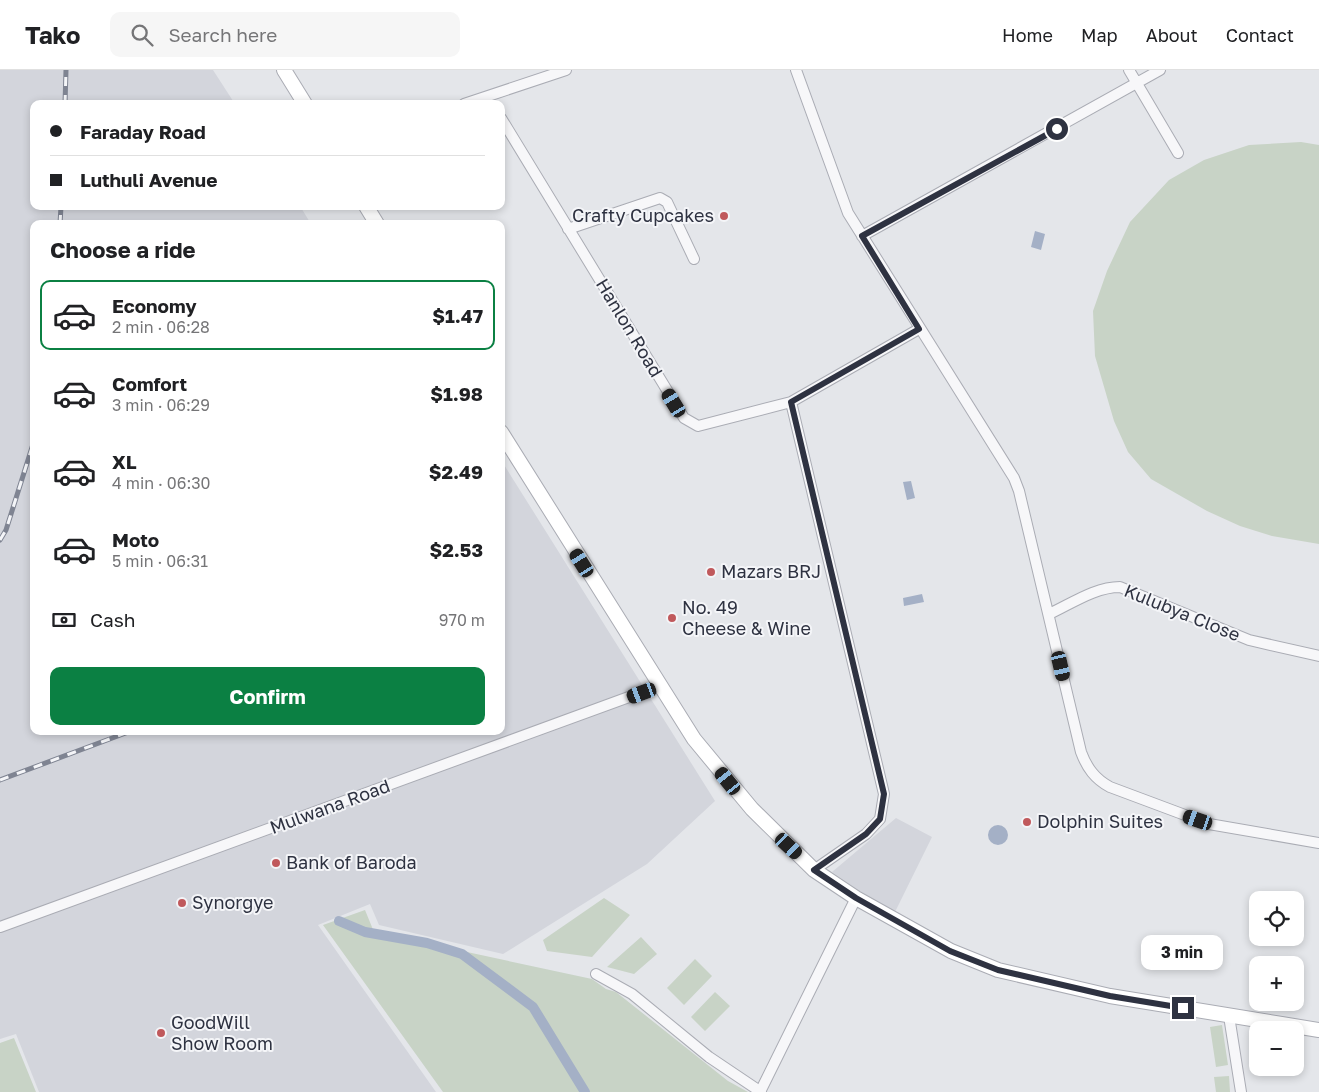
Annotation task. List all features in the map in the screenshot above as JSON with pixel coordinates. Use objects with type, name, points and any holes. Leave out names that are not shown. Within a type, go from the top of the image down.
[{"type":"street","points":[[284,70],[303,100]]},
{"type":"street","points":[[490,100],[566,70]]},
{"type":"street","points":[[796,70],[840,196],[848,213],[1014,478],[1024,505],[1081,752],[1088,768],[1101,782],[1209,824],[1319,843]]},
{"type":"street","points":[[1129,70],[1178,153]]},
{"type":"street","points":[[862,236],[1137,85],[1160,70]]},
{"type":"street","name":"Hanlon Road","points":[[505,125],[684,418],[690,423],[698,426],[791,402],[919,329]]},
{"type":"street","points":[[568,229],[660,198],[668,202],[694,259]]},
{"type":"street","points":[[791,402],[884,794],[880,819],[866,834],[814,870]]},
{"type":"street","points":[[505,438],[694,739],[752,809],[814,870],[856,898],[950,951],[998,970],[1110,996],[1319,1030]]},
{"type":"street","name":"Kulubya Close","points":[[1049,614],[1093,593],[1109,587],[1120,586],[1250,640],[1319,656]]},
{"type":"street","name":"Mulwana Road","points":[[0,927],[660,686]]},
{"type":"street","points":[[596,974],[632,994],[709,1057],[760,1092],[856,898]]},
{"type":"street","points":[[1229,1016],[1241,1092]]},
{"type":"shaded area","points":[[0,70],[213,70],[232,100],[30,100],[30,210],[302,210],[309,220],[30,220],[30,735],[505,735],[505,466],[715,801],[647,864],[503,954],[379,925],[370,904],[318,925],[436,1092],[39,1092],[16,1034],[0,1039]]},
{"type":"shaded area","points":[[1301,142],[1319,145],[1319,544],[1272,536],[1240,526],[1207,511],[1151,479],[1128,452],[1114,421],[1095,356],[1093,311],[1107,271],[1130,222],[1169,180],[1204,160],[1249,145]]},
{"type":"shaded area","points":[[896,818],[932,837],[894,914],[832,872]]},
{"type":"shaded area","points":[[604,898],[630,915],[592,957],[547,951],[543,940]]},
{"type":"shaded area","points":[[365,910],[374,932],[592,979],[606,989],[616,992],[728,1081],[748,1092],[443,1092],[323,925]]},
{"type":"shaded area","points":[[641,937],[657,954],[634,974],[607,967]]},
{"type":"shaded area","points":[[695,959],[712,976],[684,1005],[667,988]]},
{"type":"shaded area","points":[[715,992],[730,1006],[705,1031],[691,1017]]},
{"type":"shaded area","points":[[1222,1025],[1228,1065],[1216,1067],[1210,1027]]},
{"type":"shaded area","points":[[14,1038],[36,1092],[0,1092],[0,1043]]},
{"type":"shaded area","points":[[1229,1076],[1230,1092],[1216,1092],[1214,1077]]},
{"type":"water","points":[[1035,231],[1045,234],[1041,250],[1031,247]]},
{"type":"water","points":[[911,481],[915,498],[907,500],[903,482]]},
{"type":"water","points":[[922,594],[924,602],[904,606],[903,598]]},
{"type":"water","points":[[998,825],[1005,828],[1008,835],[1005,842],[998,845],[991,842],[988,835],[991,828]]},
{"type":"waterway","points":[[339,921],[365,932],[427,943],[462,954],[533,1007],[585,1092]]},
{"type":"railway","points":[[65,100],[66,70]]},
{"type":"railway","points":[[60,220],[61,210]]},
{"type":"railway","points":[[0,540],[6,530],[30,454]]},
{"type":"railway","points":[[0,780],[120,735]]},
{"type":"place","name":"Crafty Cupcakes","points":[[724,216]]},
{"type":"place","name":"Mazars BRJ","points":[[711,572]]},
{"type":"place","name":"No. 49 Cheese & Wine","points":[[672,618]]},
{"type":"place","name":"Dolphin Suites","points":[[1027,822]]},
{"type":"place","name":"Bank of Baroda","points":[[276,863]]},
{"type":"place","name":"Synorgye","points":[[182,903]]},
{"type":"place","name":"GoodWill Show Room","points":[[161,1033]]},
{"type":"route","points":[[1057,129],[862,236],[919,329],[791,402],[884,794],[880,819],[866,834],[814,870],[856,898],[950,951],[998,970],[1110,996],[1183,1008]]}]
